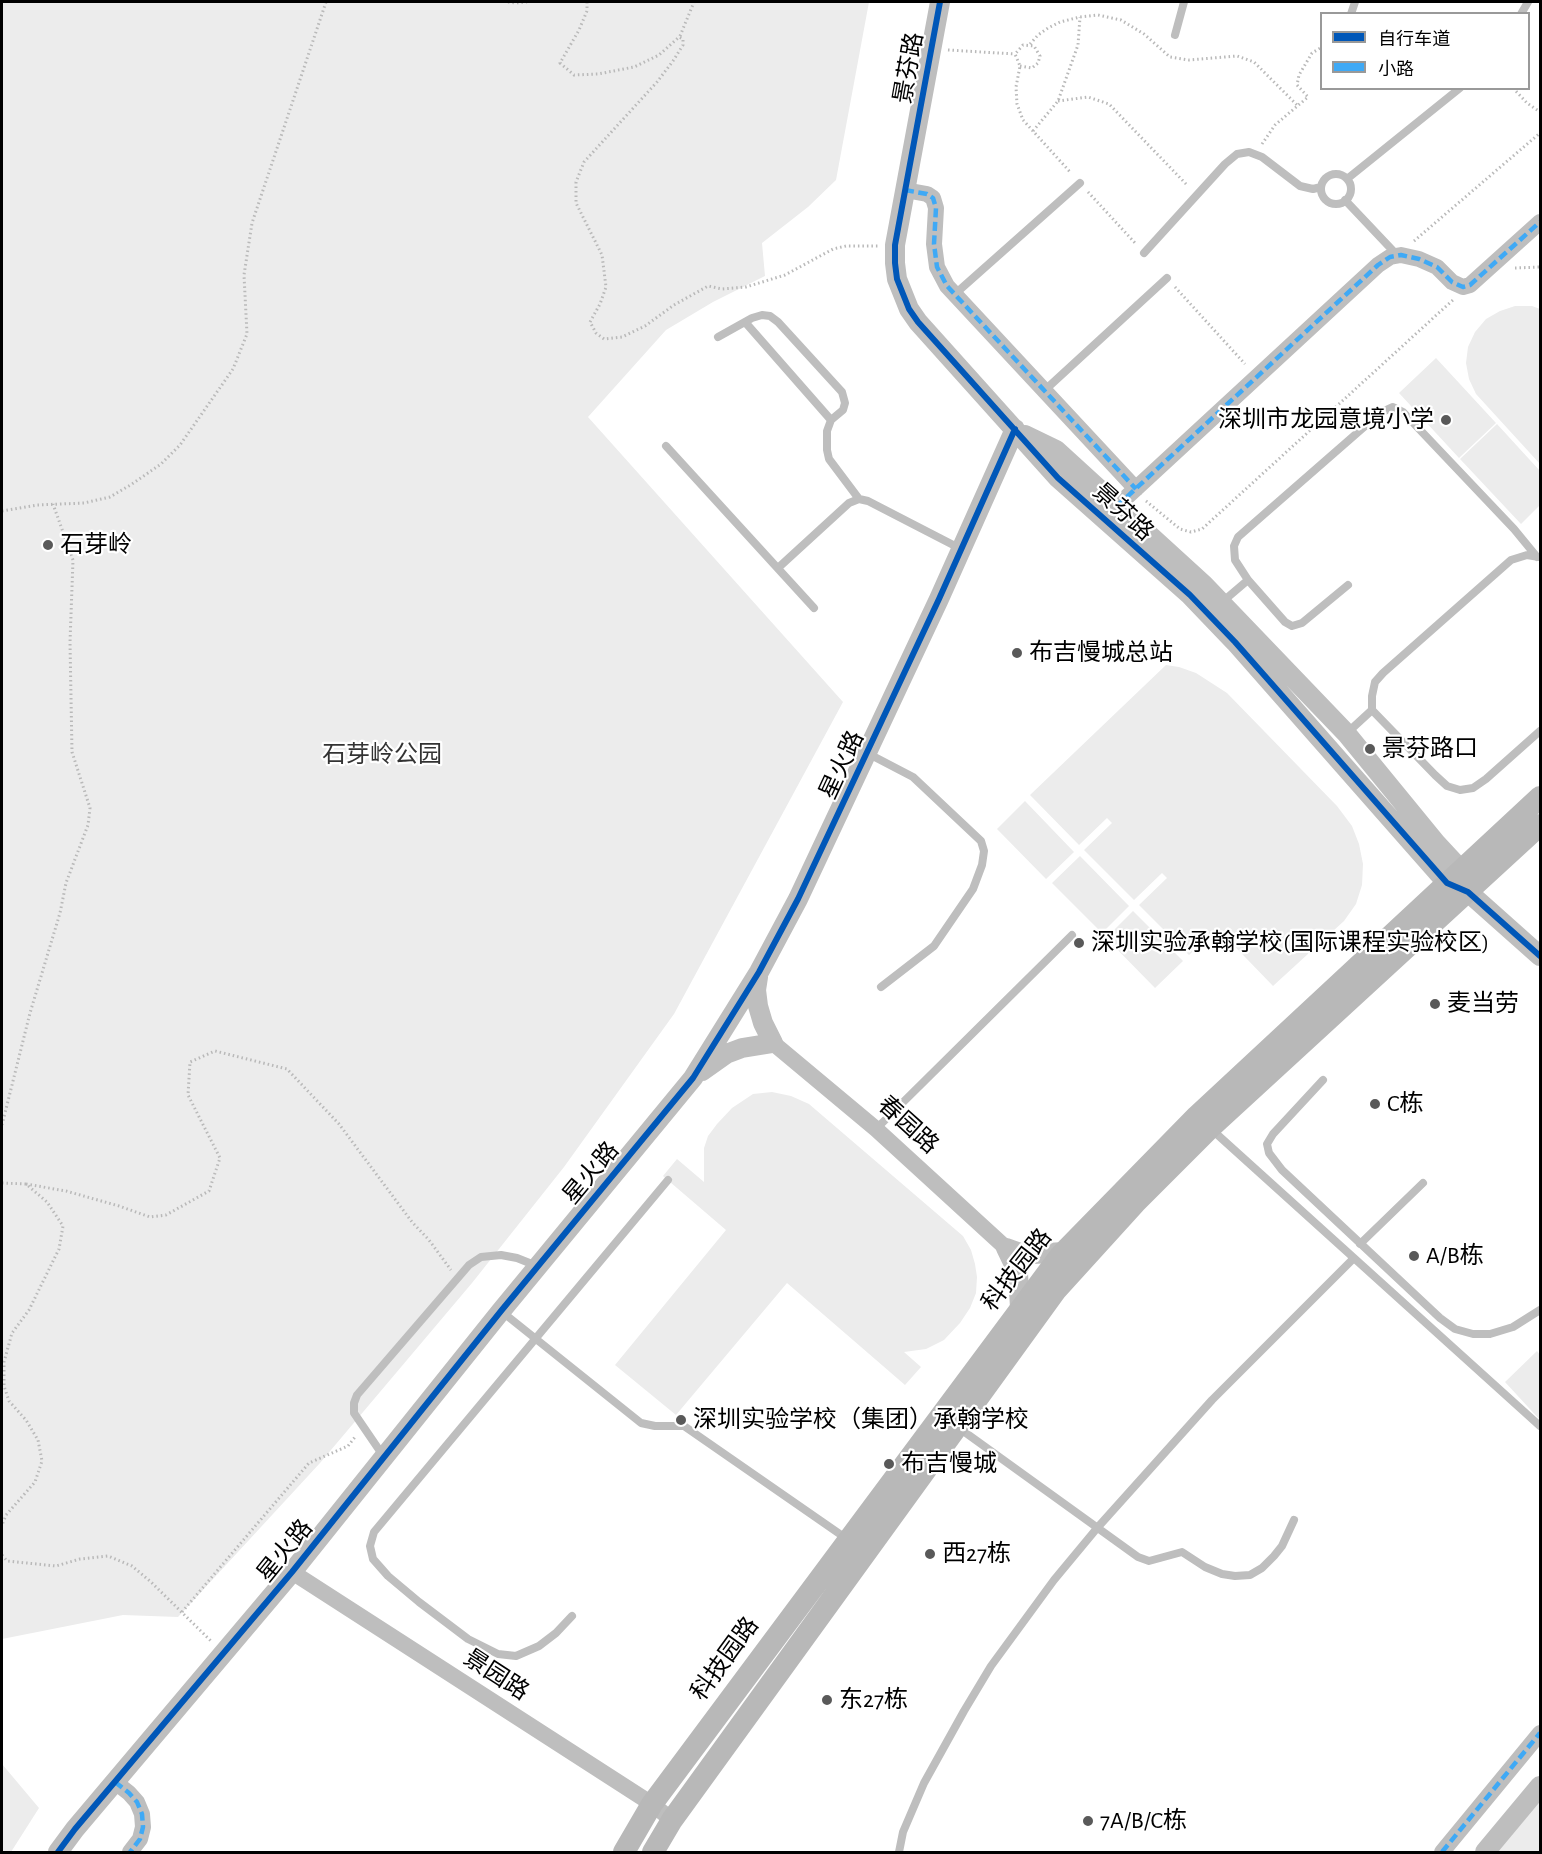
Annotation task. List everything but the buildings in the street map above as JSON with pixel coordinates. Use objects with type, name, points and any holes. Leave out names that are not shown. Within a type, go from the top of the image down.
[{"type":"main road","name":"科技园路","points":[[653,1852],[672,1820],[1056,1290],[1135,1203],[1459,882],[1540,797]]},
{"type":"main road","name":"科技园路","points":[[624,1852],[652,1804],[847,1539],[1063,1252],[1197,1116],[1459,882],[1540,825]]},
{"type":"street","name":"景芬路","points":[[940,2],[895,245],[897,279],[909,309],[918,322],[1059,478],[1190,595],[1459,882],[1540,956]]},
{"type":"street","points":[[905,190],[927,194],[933,198],[936,208],[934,244],[937,267],[955,294],[1045,390],[1134,491]]},
{"type":"street","points":[[1117,506],[1378,265],[1390,257],[1419,259],[1437,267],[1452,282],[1463,287],[1470,285],[1540,222]]},
{"type":"street","name":"景芬路","points":[[1015,429],[1056,450],[1204,585],[1346,733],[1436,843],[1459,882]]},
{"type":"street","name":"星火路","points":[[64,1850],[115,1782],[292,1572],[537,1266],[693,1078],[759,972],[798,899],[962,549],[1015,429]]},
{"type":"street","name":"春园路","points":[[759,972],[756,990],[758,1006],[773,1043],[876,1129],[1006,1248],[1018,1273],[1020,1308]]},
{"type":"street","points":[[693,1078],[726,1054],[742,1048],[773,1043]]},
{"type":"street","points":[[1006,1248],[1020,1253],[1034,1254],[1063,1252]]},
{"type":"street","name":"景园路","points":[[292,1572],[652,1804],[672,1820]]},
{"type":"street","points":[[1442,1852],[1540,1732]]},
{"type":"street","points":[[115,1782],[137,1802],[142,1814],[143,1827],[140,1839],[130,1852]]},
{"type":"street","points":[[1485,1852],[1540,1786]]},
{"type":"lane","points":[[1175,35],[1184,2]]},
{"type":"lane","points":[[1347,179],[1458,90]]},
{"type":"lane","points":[[1144,253],[1196,194],[1237,154],[1249,152],[1262,157],[1300,186],[1312,189],[1321,187]]},
{"type":"lane","points":[[1334,174],[1347,179],[1350,192],[1346,200],[1341,203],[1331,203],[1323,197],[1321,187],[1325,178],[1334,174]]},
{"type":"lane","points":[[955,294],[1080,183]]},
{"type":"lane","points":[[1346,200],[1397,256]]},
{"type":"lane","points":[[1045,390],[1167,278]]},
{"type":"lane","points":[[718,338],[762,315],[770,316],[778,322],[842,392],[845,404],[843,410],[831,420],[826,431],[826,450],[829,459],[859,498],[962,549]]},
{"type":"lane","points":[[745,322],[831,420]]},
{"type":"lane","points":[[1348,585],[1302,624],[1292,626],[1285,622],[1248,580],[1235,560],[1234,546],[1238,537],[1380,412],[1393,407],[1403,412],[1411,420],[1539,557]]},
{"type":"lane","points":[[666,446],[814,608]]},
{"type":"lane","points":[[778,568],[849,503],[859,498]]},
{"type":"lane","points":[[1346,733],[1372,710],[1375,682],[1383,673],[1511,560],[1527,555],[1539,557]]},
{"type":"lane","points":[[1220,603],[1248,580]]},
{"type":"lane","points":[[1372,710],[1435,776],[1447,786],[1460,790],[1473,788],[1486,779],[1540,731]]},
{"type":"lane","points":[[867,753],[912,777],[981,841],[984,851],[982,865],[973,889],[934,946],[881,987]]},
{"type":"lane","points":[[876,1129],[1072,934]]},
{"type":"lane","points":[[1323,1080],[1273,1134],[1267,1144],[1269,1153],[1282,1170],[1440,1318],[1455,1329],[1473,1334],[1490,1334],[1514,1327],[1540,1310]]},
{"type":"lane","points":[[1210,1128],[1540,1426]]},
{"type":"lane","points":[[573,1616],[539,1646],[516,1656],[498,1654],[468,1639],[388,1576],[373,1559],[370,1546],[374,1532],[668,1180]]},
{"type":"lane","points":[[1360,1244],[1424,1183]]},
{"type":"lane","points":[[384,1457],[354,1413],[357,1395],[469,1265],[481,1257],[501,1255],[517,1258],[537,1266]]},
{"type":"lane","points":[[900,1852],[903,1832],[924,1783],[964,1710],[998,1657],[1054,1580],[1098,1527],[1212,1400],[1354,1258]]},
{"type":"lane","points":[[501,1311],[640,1423],[655,1426],[684,1426],[847,1539]]},
{"type":"lane","points":[[956,1426],[1138,1557],[1149,1561],[1182,1552],[1205,1567],[1222,1574],[1250,1575],[1268,1562],[1282,1546],[1294,1520]]},
{"type":"path","points":[[2,511],[38,505],[84,503],[110,497],[160,464],[180,446],[233,369],[247,334],[244,275],[252,223],[326,2]]},
{"type":"path","points":[[508,2],[527,2]]},
{"type":"path","points":[[586,2],[587,11],[579,30],[560,63],[574,75],[598,74],[634,67],[659,55],[679,37],[694,2]]},
{"type":"path","points":[[1016,54],[1023,45],[1030,44],[1038,35],[1060,22],[1098,15],[1121,20],[1144,34],[1170,57],[1189,60],[1237,56],[1254,62],[1298,106]]},
{"type":"path","points":[[1033,131],[1058,101],[1078,45],[1080,17]]},
{"type":"path","points":[[679,37],[684,39],[683,45],[673,61],[633,110],[584,162],[576,182],[576,204],[602,255],[606,287],[590,322],[596,333],[604,339],[621,337],[645,326],[674,305],[708,286],[722,289],[746,287],[785,274],[833,249],[846,246],[895,245]]},
{"type":"path","points":[[1020,66],[1032,68],[1038,63],[1039,52],[1030,44]]},
{"type":"path","points":[[1255,154],[1275,125],[1308,97],[1297,85],[1299,75],[1312,53],[1320,48]]},
{"type":"path","points":[[931,50],[1016,54]]},
{"type":"path","points":[[1016,54],[1020,66],[1016,87],[1017,104],[1023,120],[1144,253]]},
{"type":"path","points":[[1515,90],[1540,112]]},
{"type":"path","points":[[1058,101],[1088,97],[1109,104],[1196,194]]},
{"type":"path","points":[[1397,256],[1540,134]]},
{"type":"path","points":[[1167,278],[1257,377]]},
{"type":"path","points":[[1134,491],[1180,529],[1191,532],[1202,529],[1470,285]]},
{"type":"path","points":[[2,1125],[30,1013],[60,913],[66,883],[88,825],[90,808],[72,752],[70,642],[73,560],[53,504]]},
{"type":"path","points":[[2,1183],[26,1184],[66,1191],[150,1217],[166,1215],[210,1191],[220,1158],[188,1095],[190,1062],[215,1051],[286,1069],[339,1124],[412,1222],[458,1278]]},
{"type":"path","points":[[2,1525],[6,1515],[35,1482],[42,1461],[38,1440],[26,1420],[9,1401],[4,1386],[4,1362],[12,1333],[29,1310],[59,1249],[63,1226],[47,1202],[26,1184]]},
{"type":"path","points":[[182,1612],[309,1463],[348,1446]]},
{"type":"path","points":[[2,1555],[7,1561],[56,1566],[80,1559],[108,1556],[132,1566],[152,1582],[224,1653]]},
{"type":"green space","name":"石芽岭公园","points":[[2,2],[869,2],[836,180],[808,207],[762,243],[765,276],[713,302],[666,330],[588,417],[843,702],[674,1014],[564,1167],[472,1283],[320,1463],[178,1617],[123,1615],[2,1639]]},
{"type":"green space","points":[[1515,306],[1532,306],[1540,309],[1540,464],[1476,394],[1469,379],[1466,363],[1468,347],[1475,332],[1486,319]]},
{"type":"green space","points":[[1436,358],[1496,423],[1459,458],[1399,393]]},
{"type":"green space","points":[[1497,424],[1540,471],[1540,505],[1521,524],[1460,459]]},
{"type":"green space","points":[[1166,665],[1196,673],[1227,693],[1337,806],[1352,826],[1359,844],[1363,864],[1362,885],[1356,904],[1344,921],[1273,986],[1217,928],[1189,955],[1139,905],[1167,878],[1162,873],[1134,900],[1084,850],[1112,823],[1107,818],[1079,845],[1030,795]]},
{"type":"green space","points":[[1025,801],[1074,852],[1046,879],[997,829]]},
{"type":"green space","points":[[1080,856],[1129,906],[1102,933],[1052,883]]},
{"type":"green space","points":[[1133,911],[1183,961],[1155,988],[1106,938]]},
{"type":"green space","points":[[772,1092],[791,1096],[809,1104],[963,1236],[971,1250],[975,1264],[976,1293],[960,1323],[944,1340],[926,1349],[904,1352],[921,1367],[905,1385],[787,1283],[676,1415],[615,1365],[726,1230],[663,1176],[677,1159],[704,1182],[704,1148],[708,1136],[717,1124],[732,1108],[753,1094]]},
{"type":"green space","points":[[1537,1351],[1540,1355],[1540,1420],[1505,1382]]},
{"type":"green space","points":[[2,1764],[39,1808],[11,1852],[2,1852]]},
{"type":"green space","points":[[1540,1800],[1540,1852],[1495,1852]]},
{"type":"marked path","points":[[905,190],[927,194],[933,198],[936,208],[934,244],[937,267],[947,286],[1136,489]]},
{"type":"marked path","points":[[1117,506],[1378,265],[1390,257],[1401,255],[1419,259],[1437,267],[1452,282],[1463,287],[1470,285],[1540,222]]},
{"type":"marked path","points":[[1442,1852],[1540,1733]]},
{"type":"marked path","points":[[115,1782],[137,1802],[142,1814],[143,1827],[140,1839],[130,1852]]},
{"type":"cycle path","points":[[940,2],[895,245],[897,279],[909,309],[918,322],[1058,478],[1190,595],[1235,642],[1447,883],[1468,892],[1540,956]]},
{"type":"cycle path","points":[[58,1852],[292,1572],[501,1311],[693,1078],[759,972],[798,899],[939,599],[1015,429]]},
{"type":"place","name":"深圳市龙园意境小学","points":[[1446,420]]},
{"type":"place","name":"石芽岭","points":[[48,545]]},
{"type":"place","name":"布吉慢城总站","points":[[1017,653]]},
{"type":"place","name":"景芬路口","points":[[1370,749]]},
{"type":"place","name":"深圳实验承翰学校(国际课程实验校区)","points":[[1079,943]]},
{"type":"place","name":"麦当劳","points":[[1435,1004]]},
{"type":"place","name":"C栋","points":[[1375,1104]]},
{"type":"place","name":"A/B栋","points":[[1414,1256]]},
{"type":"place","name":"深圳实验学校（集团）承翰学校","points":[[681,1420]]},
{"type":"place","name":"布吉慢城","points":[[889,1464]]},
{"type":"place","name":"西27栋","points":[[930,1554]]},
{"type":"place","name":"东27栋","points":[[827,1700]]},
{"type":"place","name":"7A/B/C栋","points":[[1088,1821]]}]
